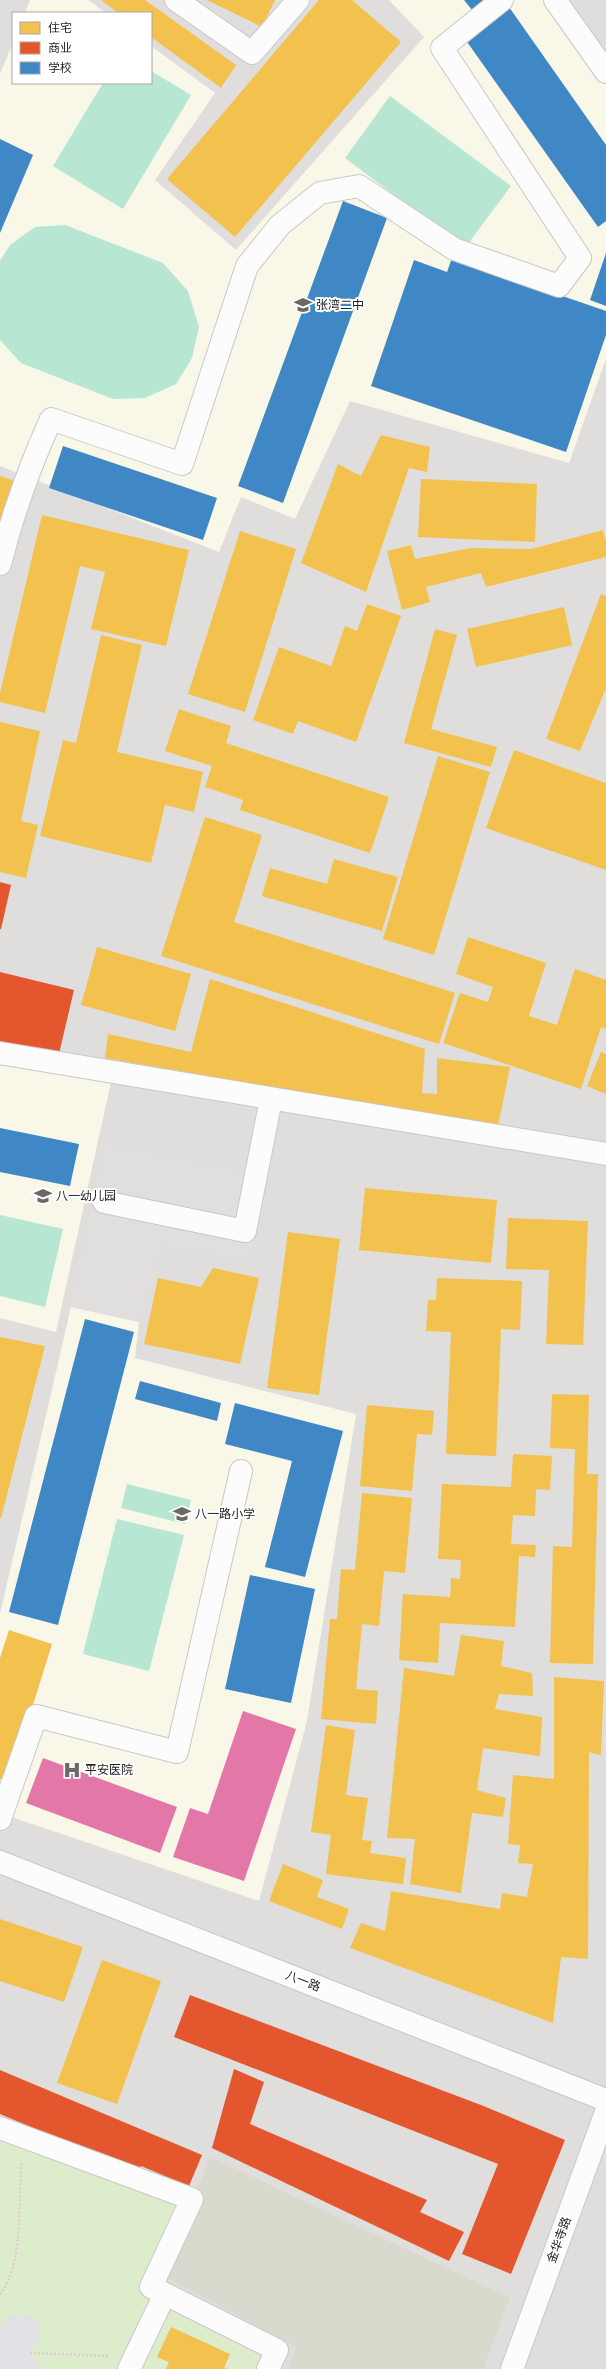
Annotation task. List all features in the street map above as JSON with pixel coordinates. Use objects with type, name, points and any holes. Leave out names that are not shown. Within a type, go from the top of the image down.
[{"type":"street","points":[[176,0],[252,53],[298,0]]},
{"type":"street","points":[[0,564],[13,512],[32,460],[51,419],[182,464],[247,266],[280,225],[320,194],[359,186],[454,249],[559,286],[580,258],[442,48],[502,0]]},
{"type":"street","points":[[555,0],[606,72]]},
{"type":"street","points":[[0,1053],[606,1154]]},
{"type":"street","points":[[104,1202],[246,1231],[271,1099]]},
{"type":"street","points":[[0,1819],[36,1716],[177,1752],[241,1471]]},
{"type":"street","name":"八一路","points":[[0,1862],[606,2100]]},
{"type":"street","name":"金华寺路","points":[[512,2369],[606,2112]]},
{"type":"street","points":[[0,2128],[192,2199],[151,2287],[277,2350],[268,2369]]},
{"type":"street","points":[[132,2363],[165,2294]]},
{"type":"path","points":[[0,2294],[9,2283],[18,2235],[23,2158],[32,2140]]},
{"type":"path","points":[[30,2353],[132,2363]]},
{"type":"shaded area","points":[[0,0],[606,0],[606,2369],[0,2369]]},
{"type":"shaded area","points":[[30,0],[88,0],[105,12],[25,12]]},
{"type":"shaded area","name":"张湾二中","points":[[389,0],[555,0],[606,72],[606,359],[569,463],[350,401],[295,519],[241,497],[219,552],[0,466],[0,74],[12,44],[12,84],[152,84],[152,47],[215,93],[155,180],[236,250],[424,37]]},
{"type":"shaded area","name":"八一幼儿园","points":[[0,1053],[113,1073],[56,1332],[0,1318]]},
{"type":"shaded area","points":[[105,1144],[267,1178],[250,1259],[162,1244],[139,1322],[71,1307]]},
{"type":"shaded area","name":"八一路小学","points":[[71,1307],[139,1322],[135,1358],[356,1414],[307,1721],[259,1901],[0,1813],[0,1614]]},
{"type":"shaded area","points":[[210,2157],[510,2298],[483,2369],[288,2369],[297,2347],[164,2276]]},
{"type":"shaded area","points":[[22,2314],[37,2320],[40,2327],[39,2341],[30,2353],[40,2369],[0,2369],[0,2326],[9,2316]]},
{"type":"green space","points":[[152,72],[191,95],[123,209],[53,166],[102,84],[152,84]]},
{"type":"green space","points":[[390,96],[511,186],[465,248],[345,158]]},
{"type":"green space","points":[[65,225],[163,263],[188,291],[199,327],[192,358],[176,384],[145,398],[113,399],[21,363],[0,340],[0,261],[10,245],[35,227]]},
{"type":"green space","points":[[0,1215],[63,1229],[45,1307],[0,1296]]},
{"type":"green space","points":[[127,1484],[191,1500],[185,1524],[121,1508]]},
{"type":"green space","points":[[117,1519],[184,1535],[149,1671],[83,1654]]},
{"type":"green space","points":[[0,2128],[192,2199],[151,2287],[277,2350],[268,2369],[0,2369]]},
{"type":"building: 住宅","points":[[101,0],[145,0],[236,65],[221,88],[152,38],[152,12],[117,12]]},
{"type":"building: 住宅","points":[[207,0],[275,0],[262,27]]},
{"type":"building: 住宅","points":[[319,0],[352,0],[401,42],[235,237],[167,179]]},
{"type":"building: 住宅","points":[[381,435],[430,447],[427,472],[409,468],[366,592],[301,563],[338,464],[361,476]]},
{"type":"building: 住宅","points":[[0,476],[15,481],[0,527]]},
{"type":"building: 住宅","points":[[421,479],[537,484],[535,542],[418,537]]},
{"type":"building: 住宅","points":[[42,515],[189,550],[166,646],[91,629],[105,572],[80,566],[45,713],[0,702],[0,693]]},
{"type":"building: 住宅","points":[[603,530],[606,541],[606,557],[486,587],[481,573],[426,587],[430,602],[402,610],[387,551],[411,545],[415,559],[471,548],[531,549]]},
{"type":"building: 住宅","points":[[240,531],[296,549],[245,712],[188,694]]},
{"type":"building: 住宅","points":[[601,594],[606,596],[606,688],[580,751],[546,739]]},
{"type":"building: 住宅","points":[[367,604],[401,616],[356,742],[298,721],[293,734],[253,720],[279,647],[331,666],[345,626],[357,631]]},
{"type":"building: 住宅","points":[[564,607],[572,645],[476,667],[467,629]]},
{"type":"building: 住宅","points":[[435,629],[457,635],[431,729],[497,747],[491,767],[404,743]]},
{"type":"building: 住宅","points":[[101,635],[142,645],[117,752],[203,772],[194,812],[165,805],[151,863],[40,836],[63,740],[76,743]]},
{"type":"building: 住宅","points":[[179,709],[231,726],[226,743],[389,797],[370,853],[240,810],[243,800],[205,787],[212,766],[165,751]]},
{"type":"building: 住宅","points":[[0,722],[40,731],[21,821],[38,825],[26,878],[0,872]]},
{"type":"building: 住宅","points":[[514,750],[606,783],[606,870],[486,828]]},
{"type":"building: 住宅","points":[[438,756],[490,772],[434,955],[383,939]]},
{"type":"building: 住宅","points":[[205,817],[262,835],[234,922],[455,993],[439,1044],[161,956]]},
{"type":"building: 住宅","points":[[334,859],[398,877],[382,931],[262,896],[270,868],[327,884]]},
{"type":"building: 住宅","points":[[468,937],[546,963],[529,1016],[557,1025],[575,969],[606,980],[606,1029],[601,1027],[581,1089],[443,1043],[460,993],[488,1002],[493,987],[456,974]]},
{"type":"building: 住宅","points":[[97,947],[191,974],[175,1031],[81,1005]]},
{"type":"building: 住宅","points":[[210,979],[425,1049],[422,1093],[437,1094],[437,1058],[510,1067],[498,1126],[105,1058],[108,1034],[191,1052]]},
{"type":"building: 住宅","points":[[601,1052],[606,1054],[606,1094],[587,1086]]},
{"type":"building: 住宅","points":[[365,1188],[497,1200],[491,1263],[359,1250]]},
{"type":"building: 住宅","points":[[508,1218],[588,1221],[583,1345],[546,1344],[549,1270],[506,1269]]},
{"type":"building: 住宅","points":[[288,1232],[340,1239],[319,1395],[267,1388]]},
{"type":"building: 住宅","points":[[213,1268],[259,1278],[240,1364],[144,1344],[158,1278],[201,1287]]},
{"type":"building: 住宅","points":[[437,1278],[522,1281],[520,1330],[501,1329],[496,1456],[446,1454],[451,1332],[426,1331],[428,1300],[436,1300]]},
{"type":"building: 住宅","points":[[0,1337],[45,1346],[1,1518],[0,1518]]},
{"type":"building: 住宅","points":[[552,1394],[589,1395],[587,1474],[598,1474],[593,1664],[550,1663],[553,1546],[572,1547],[575,1449],[550,1448]]},
{"type":"building: 住宅","points":[[367,1405],[434,1411],[432,1435],[417,1434],[412,1491],[360,1486]]},
{"type":"building: 住宅","points":[[513,1454],[552,1456],[550,1490],[536,1489],[535,1516],[513,1515],[511,1544],[536,1545],[535,1557],[519,1556],[515,1627],[440,1623],[438,1663],[399,1660],[403,1594],[450,1597],[451,1578],[460,1579],[461,1560],[438,1559],[442,1484],[511,1487]]},
{"type":"building: 住宅","points":[[362,1493],[412,1498],[405,1573],[384,1571],[379,1626],[362,1624],[356,1689],[378,1691],[376,1724],[321,1719],[330,1619],[337,1619],[341,1569],[355,1570]]},
{"type":"building: 住宅","points":[[9,1630],[52,1644],[9,1782],[0,1779],[0,1658]]},
{"type":"building: 住宅","points":[[461,1635],[504,1641],[501,1666],[532,1673],[533,1696],[499,1694],[495,1709],[542,1717],[540,1756],[483,1748],[477,1790],[506,1798],[503,1817],[472,1813],[461,1893],[410,1884],[415,1839],[387,1838],[404,1668],[454,1676]]},
{"type":"building: 住宅","points":[[554,1677],[604,1681],[601,1755],[589,1752],[588,1959],[561,1957],[553,2023],[350,1948],[361,1923],[385,1931],[391,1891],[500,1909],[502,1893],[527,1897],[533,1864],[518,1863],[520,1845],[508,1844],[513,1775],[554,1779]]},
{"type":"building: 住宅","points":[[326,1725],[355,1730],[346,1795],[368,1798],[362,1840],[372,1841],[370,1853],[406,1858],[403,1884],[326,1874],[331,1835],[311,1832]]},
{"type":"building: 住宅","points":[[283,1864],[323,1880],[317,1897],[349,1909],[342,1929],[269,1901]]},
{"type":"building: 住宅","points":[[0,1919],[83,1947],[64,2002],[0,1981]]},
{"type":"building: 住宅","points":[[102,1960],[161,1981],[117,2104],[57,2083]]},
{"type":"building: 住宅","points":[[171,2327],[230,2354],[224,2368],[227,2369],[166,2369],[169,2362],[157,2357]]},
{"type":"building: 商业","points":[[0,882],[11,885],[1,929],[0,929]]},
{"type":"building: 商业","points":[[0,972],[74,990],[58,1058],[0,1044]]},
{"type":"building: 商业","points":[[190,1995],[481,2105],[565,2140],[511,2274],[462,2254],[498,2164],[174,2037]]},
{"type":"building: 商业","points":[[234,2069],[264,2082],[250,2124],[427,2200],[420,2212],[464,2232],[449,2261],[212,2148]]},
{"type":"building: 商业","points":[[0,2070],[202,2155],[189,2186],[141,2166],[136,2171],[0,2114]]},
{"type":"building: 学校","points":[[464,0],[486,0],[472,10]]},
{"type":"building: 学校","points":[[509,7],[606,145],[606,221],[598,227],[465,39]]},
{"type":"building: 学校","points":[[0,139],[33,155],[0,233]]},
{"type":"building: 学校","points":[[343,201],[387,218],[283,503],[238,486]]},
{"type":"building: 学校","points":[[606,253],[606,306],[590,300]]},
{"type":"building: 学校","points":[[452,258],[606,311],[606,335],[566,452],[371,386],[414,260],[447,272]]},
{"type":"building: 学校","points":[[63,446],[217,498],[203,540],[49,488]]},
{"type":"building: 学校","points":[[0,1128],[79,1144],[70,1186],[0,1172]]},
{"type":"building: 学校","points":[[85,1319],[134,1332],[58,1625],[9,1612]]},
{"type":"building: 学校","points":[[140,1381],[221,1403],[217,1421],[135,1399]]},
{"type":"building: 学校","points":[[235,1403],[343,1431],[305,1577],[265,1567],[292,1461],[225,1444]]},
{"type":"building: 学校","points":[[250,1575],[315,1589],[291,1703],[225,1689]]},
{"type":"building: 医疗","points":[[243,1711],[296,1729],[244,1881],[173,1857],[190,1808],[208,1814]]},
{"type":"building: 医疗","points":[[43,1758],[177,1807],[160,1853],[26,1803]]},
{"type":"place","name":"张湾二中","points":[[303,305]]},
{"type":"place","name":"八一幼儿园","points":[[43,1196]]},
{"type":"place","name":"八一路小学","points":[[182,1514]]},
{"type":"place","name":"平安医院","points":[[72,1770]]}]
